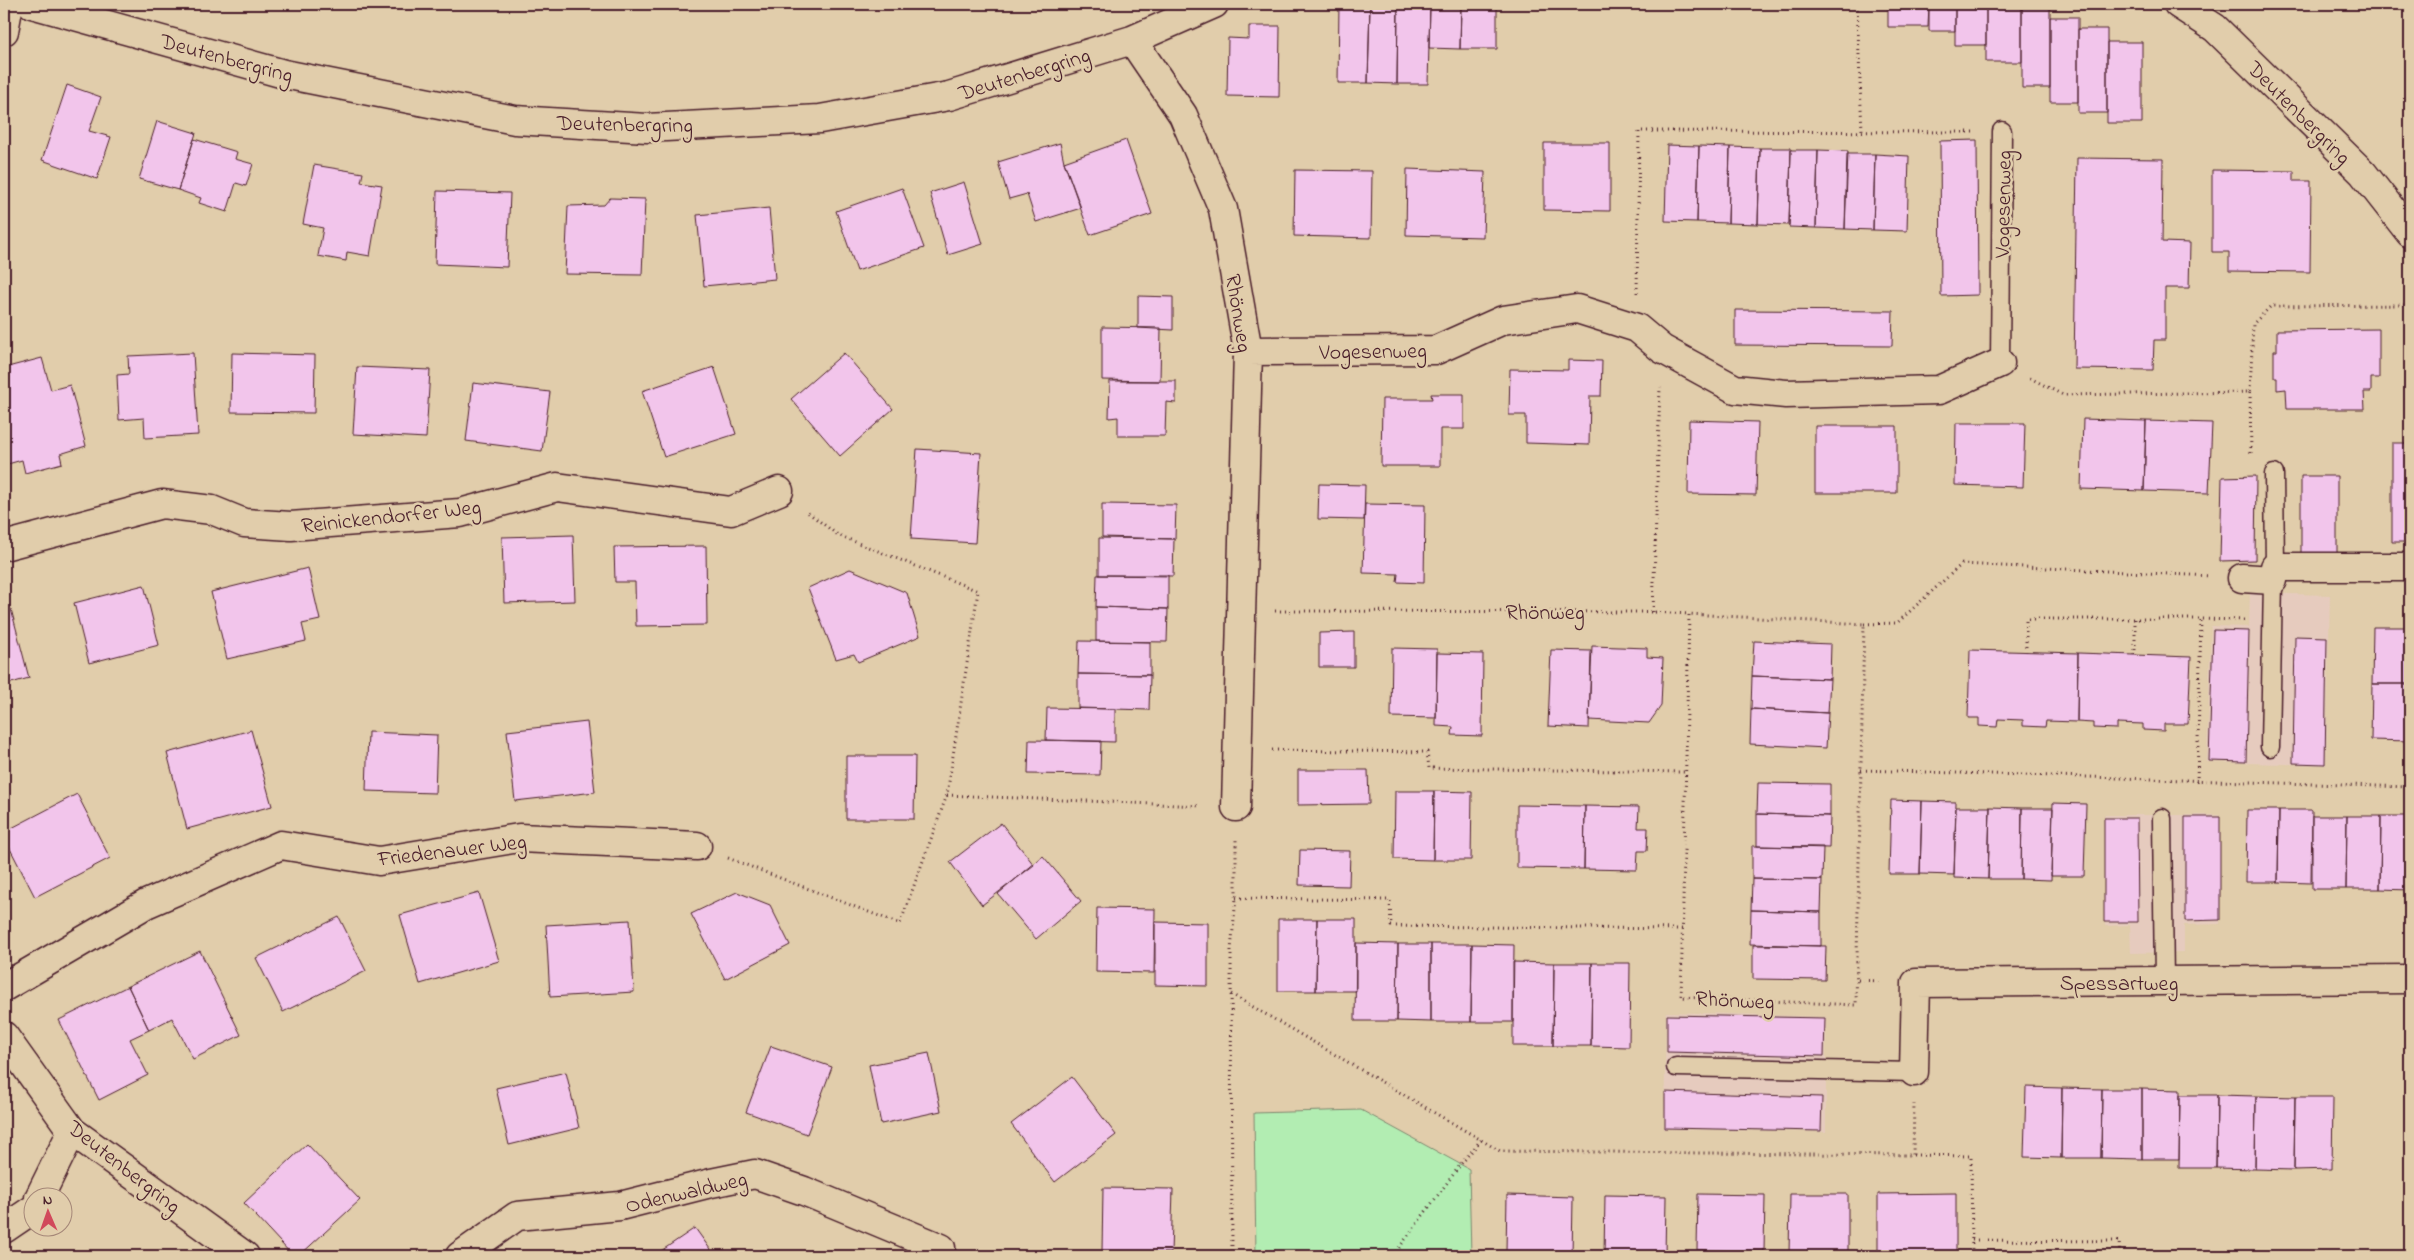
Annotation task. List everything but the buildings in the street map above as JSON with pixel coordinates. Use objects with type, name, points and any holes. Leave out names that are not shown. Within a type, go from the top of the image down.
[{"type":"street","points":[[4,31],[9,4]]},
{"type":"street","name":"Deutenbergring","points":[[32,4],[284,74],[516,120],[647,128],[820,119],[949,96],[1132,40],[1214,4]]},
{"type":"street","name":"Deutenbergring","points":[[2178,4],[2215,28],[2363,173],[2410,233]]},
{"type":"street","name":"Rhönweg","points":[[1132,40],[1183,115],[1223,209],[1248,352],[1236,807]]},
{"type":"street","name":"Vogesenweg","points":[[1248,352],[1436,350],[1503,320],[1577,309],[1637,328],[1662,349],[1735,389],[1786,394],[1939,390],[2000,363]]},
{"type":"street","name":"Reinickendorfer Weg","points":[[4,546],[162,504],[212,510],[244,523],[291,526],[460,512],[557,488],[731,511],[780,491]]},
{"type":"street","points":[[2242,578],[2274,573],[2410,567]]},
{"type":"street","name":"Friedenauer Weg","points":[[4,987],[146,904],[281,845],[379,861],[519,838],[697,846]]},
{"type":"street","name":"Spessartweg","points":[[1914,1072],[1916,983],[2410,979]]},
{"type":"street","name":"Deutenbergring","points":[[4,1036],[72,1131],[245,1256]]},
{"type":"street","points":[[44,1188],[72,1131]]},
{"type":"street","name":"Odenwaldweg","points":[[460,1256],[517,1216],[620,1206],[755,1174],[804,1191],[941,1248]]},
{"type":"street","points":[[4,1229],[22,1217]]},
{"type":"lane","name":"Vogesenweg","points":[[2000,363],[2002,132]]},
{"type":"lane","points":[[2270,747],[2274,474]]},
{"type":"lane","points":[[2162,818],[2164,982]]},
{"type":"lane","points":[[1676,1067],[1914,1072]]},
{"type":"path","points":[[1857,4],[1862,132]]},
{"type":"path","name":"Vogesenweg","points":[[1637,328],[1639,131],[2002,132]]},
{"type":"path","points":[[2274,474],[2251,454],[2250,392],[2253,324],[2271,306],[2410,305]]},
{"type":"path","points":[[1653,612],[1662,349]]},
{"type":"path","points":[[2000,363],[2062,395],[2250,392]]},
{"type":"path","points":[[697,846],[900,924],[947,795],[978,591],[838,535],[780,491]]},
{"type":"path","points":[[1689,614],[1864,624],[1897,624],[1962,564],[2242,578]]},
{"type":"path","name":"Rhönweg","points":[[1242,611],[1653,612],[1689,614],[1681,997],[1856,1005],[1861,770]]},
{"type":"path","points":[[2026,652],[2026,619],[2272,621]]},
{"type":"path","points":[[2136,619],[2136,655]]},
{"type":"path","points":[[2197,782],[2201,619]]},
{"type":"path","points":[[1864,624],[1861,770],[2197,782],[2410,787]]},
{"type":"path","points":[[1239,750],[1427,752],[1429,768],[1685,772]]},
{"type":"path","points":[[947,795],[1236,807],[1236,898],[1231,950],[1230,994],[1232,1256]]},
{"type":"path","points":[[1236,898],[1390,900],[1391,926],[1683,929]]},
{"type":"path","points":[[1230,994],[1500,1151],[1971,1156],[1972,1256]]},
{"type":"path","points":[[1913,1155],[1914,1072]]},
{"type":"path","points":[[1393,1256],[1460,1164],[1481,1140]]},
{"type":"path","points":[[1972,1240],[2119,1241],[2120,1256]]},
{"type":"shaded area","points":[[2250,593],[2330,595],[2326,765],[2207,762],[2211,626],[2249,627]]},
{"type":"shaded area","points":[[2104,815],[2219,815],[2220,924],[2184,925],[2184,952],[2131,953],[2130,925],[2105,926]]},
{"type":"shaded area","points":[[1666,1012],[1826,1017],[1826,1132],[1664,1129]]},
{"type":"green space","points":[[1361,1110],[1469,1169],[1471,1256],[1256,1256],[1254,1113]]}]
